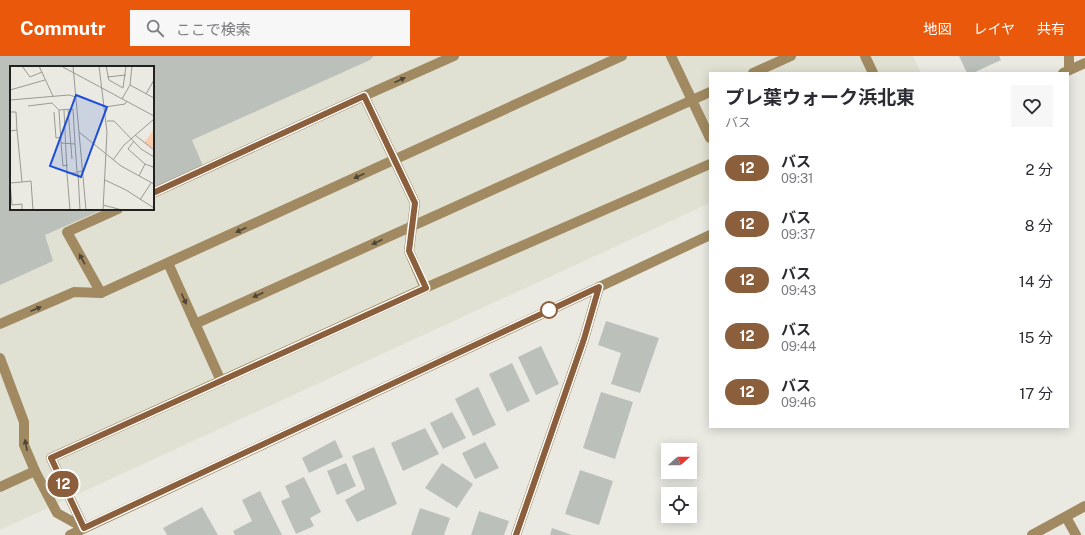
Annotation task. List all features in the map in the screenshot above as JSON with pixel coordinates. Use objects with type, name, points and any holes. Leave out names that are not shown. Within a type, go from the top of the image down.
[{"type":"street","points":[[154,193],[364,96],[440,59],[454,56]]},
{"type":"street","points":[[0,324],[74,292],[101,293],[622,56]]},
{"type":"street","points":[[671,56],[709,136]]},
{"type":"street","points":[[755,72],[792,56]]},
{"type":"street","points":[[865,56],[872,72]]},
{"type":"street","points":[[1066,72],[1069,56]]},
{"type":"street","points":[[1066,72],[1085,63]]},
{"type":"street","points":[[195,324],[709,92]]},
{"type":"street","points":[[364,96],[415,203],[409,251],[426,288]]},
{"type":"street","points":[[84,528],[51,458],[426,288],[709,164]]},
{"type":"street","points":[[101,293],[67,232],[116,210]]},
{"type":"street","points":[[70,535],[709,235]]},
{"type":"street","points":[[168,263],[220,381]]},
{"type":"street","points":[[516,535],[584,339],[599,287]]},
{"type":"street","points":[[0,358],[24,422],[24,445],[35,471],[57,513],[84,528]]},
{"type":"street","points":[[0,487],[35,471]]},
{"type":"street","points":[[1032,535],[1085,506]]},
{"type":"street","points":[[1066,517],[1076,535]]},
{"type":"shaded area","points":[[0,56],[913,56],[921,72],[709,72],[709,203],[0,530]]},
{"type":"building","points":[[0,56],[374,56],[370,60],[192,140],[203,166],[154,188],[154,66],[10,66],[10,210],[102,210],[45,235],[53,261],[0,285]]},
{"type":"building","points":[[959,56],[999,56],[1001,60],[975,72],[967,72]]},
{"type":"building","points":[[606,321],[659,338],[640,393],[611,384],[621,353],[598,345]]},
{"type":"building","points":[[541,346],[559,384],[536,395],[518,357]]},
{"type":"building","points":[[512,363],[530,401],[507,412],[489,374]]},
{"type":"building","points":[[478,387],[496,425],[473,436],[455,399]]},
{"type":"building","points":[[601,392],[633,402],[615,459],[583,448]]},
{"type":"building","points":[[452,412],[466,438],[443,449],[430,423]]},
{"type":"building","points":[[425,428],[439,454],[403,471],[391,443]]},
{"type":"building","points":[[335,440],[343,457],[309,473],[302,458]]},
{"type":"building","points":[[485,442],[499,468],[475,479],[462,453]]},
{"type":"building","points":[[374,447],[397,504],[357,522],[345,500],[365,489],[352,456]]},
{"type":"building","points":[[346,463],[356,486],[337,495],[327,471]]},
{"type":"building","points":[[442,463],[473,484],[457,508],[425,488]]},
{"type":"building","points":[[580,470],[613,481],[599,525],[565,514]]},
{"type":"building","points":[[304,477],[321,512],[310,518],[314,526],[296,534],[281,501],[290,497],[285,486]]},
{"type":"building","points":[[260,491],[282,535],[235,535],[233,531],[252,521],[242,500]]},
{"type":"building","points":[[202,507],[218,535],[167,535],[163,528]]},
{"type":"building","points":[[420,508],[450,518],[444,535],[411,535]]},
{"type":"building","points":[[479,511],[509,521],[504,535],[471,535]]},
{"type":"building","points":[[552,528],[572,535],[550,535]]},
{"type":"bus line","name":"12","points":[[154,193],[364,96],[415,203],[409,251],[426,288],[51,458],[84,528],[599,287],[584,339],[516,535]]}]
